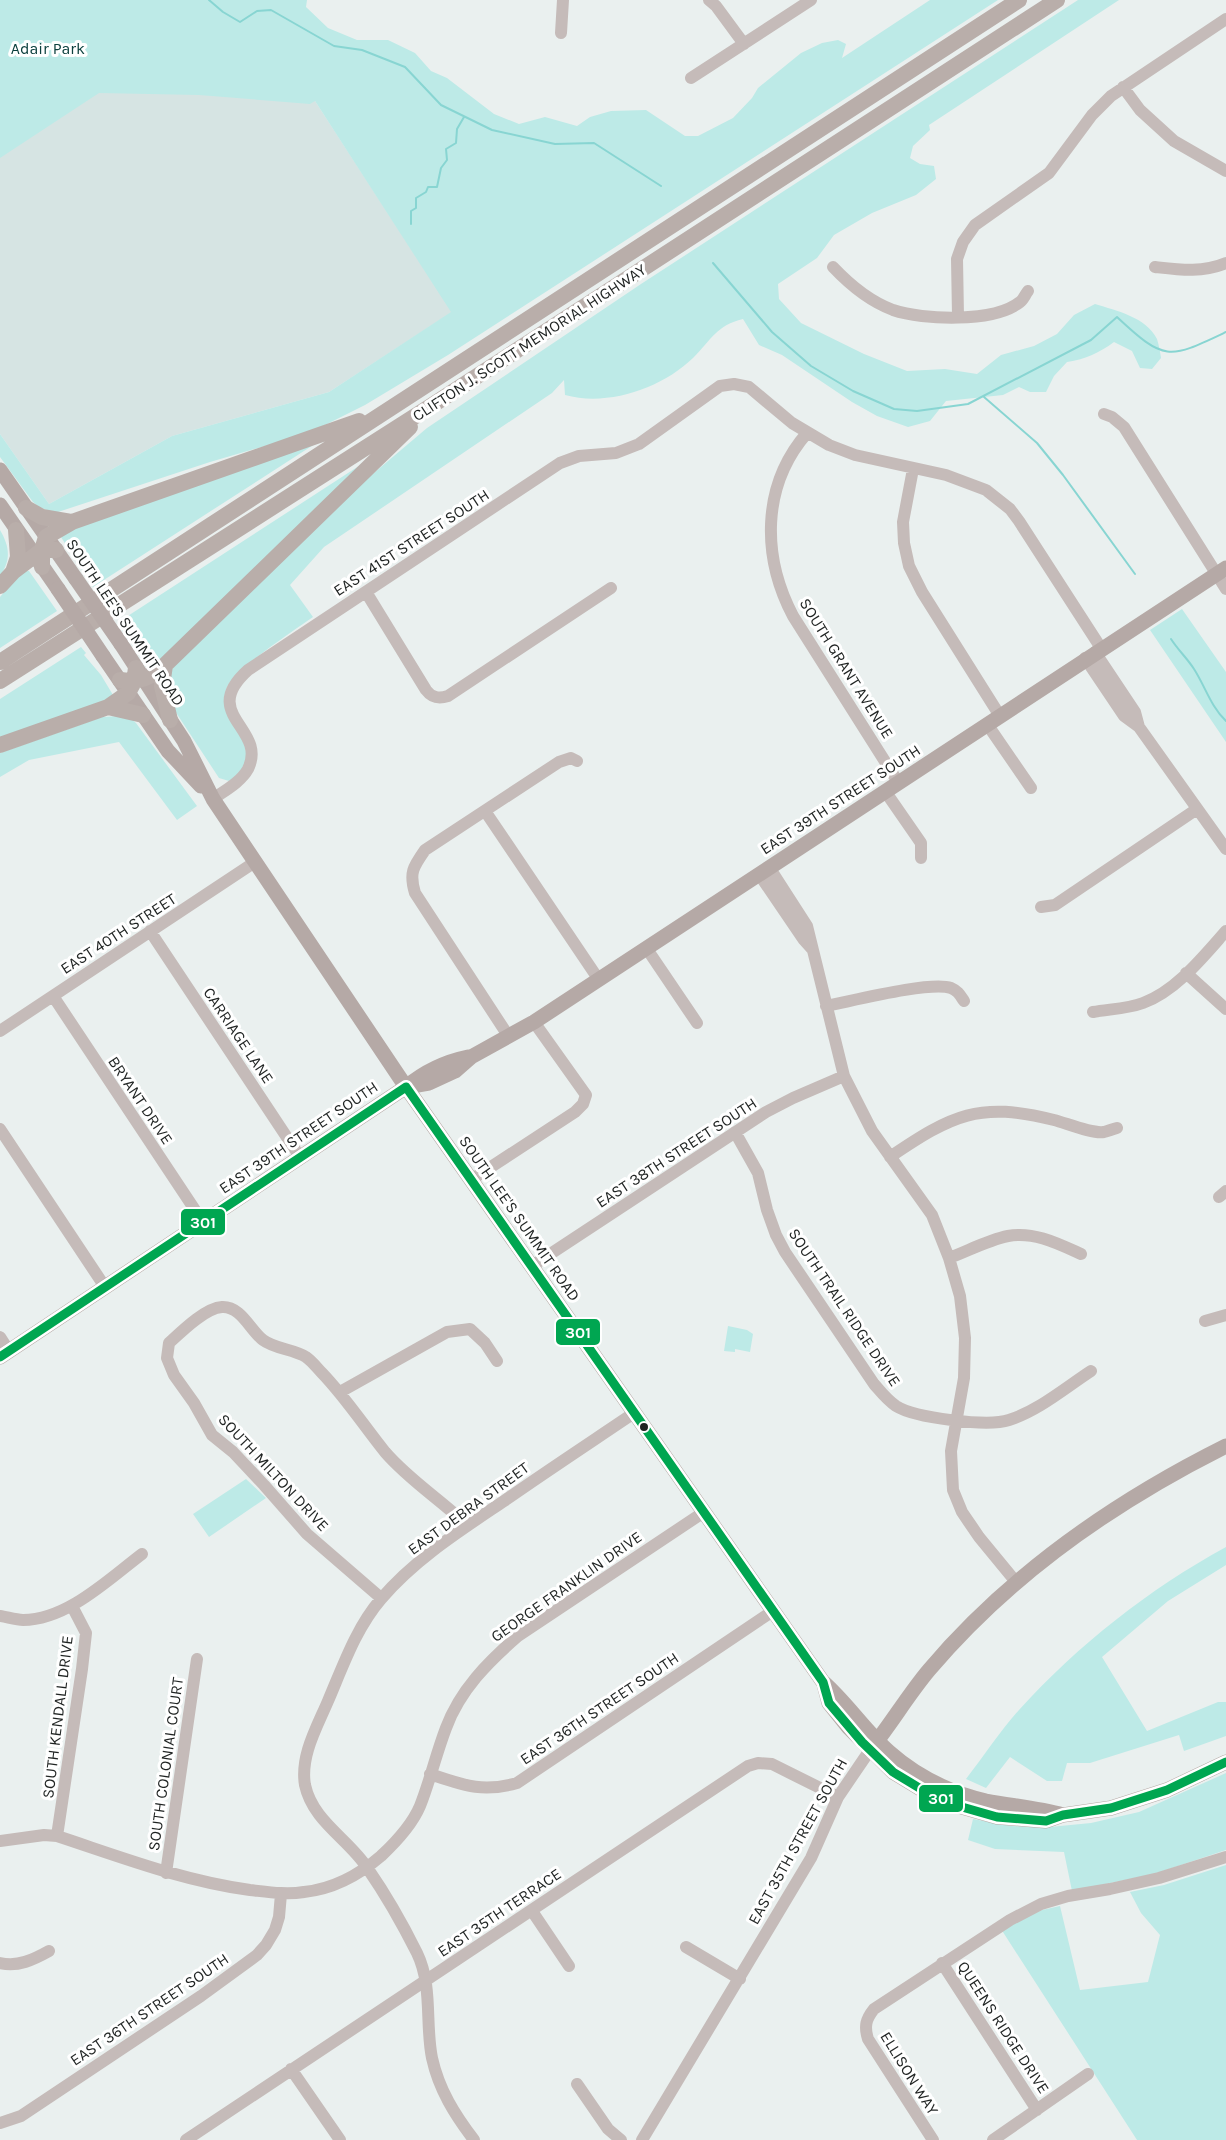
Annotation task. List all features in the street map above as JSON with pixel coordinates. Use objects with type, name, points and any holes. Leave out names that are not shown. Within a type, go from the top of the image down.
[{"type":"highway","name":"CLIFTON J. SCOTT MEMORIAL HIGHWAY","points":[[0,662],[1019,0]]},
{"type":"highway","name":"CLIFTON J. SCOTT MEMORIAL HIGHWAY","points":[[0,681],[431,406],[1057,0]]},
{"type":"highway","points":[[0,745],[108,707],[132,680],[165,665],[431,406]]},
{"type":"highway","points":[[0,585],[13,572],[44,552],[72,522],[383,413]]},
{"type":"highway","points":[[26,508],[42,517],[72,522]]},
{"type":"highway","points":[[13,572],[18,557],[16,530]]},
{"type":"highway","points":[[165,665],[162,686],[170,720]]},
{"type":"highway","points":[[108,707],[143,715]]},
{"type":"main road","name":"SOUTH LEE'S SUMMIT ROAD","points":[[0,470],[26,508],[58,590],[104,656],[132,680],[170,720],[184,741],[213,799],[255,862],[406,1087],[823,1682],[829,1703],[873,1746],[893,1772],[914,1778],[934,1796],[979,1806],[1016,1820],[1046,1821],[1063,1815],[1111,1808],[1142,1800],[1226,1762]]},
{"type":"main road","name":"SOUTH LEE'S SUMMIT ROAD","points":[[0,505],[16,530],[76,579],[121,644],[143,715],[168,751],[213,799]]},
{"type":"main road","name":"EAST 39TH STREET SOUTH","points":[[5,1354],[406,1087],[422,1074],[450,1061],[471,1057],[534,1022],[1221,571]]},
{"type":"main road","name":"EAST 35TH STREET SOUTH","points":[[873,1746],[929,1670],[970,1625],[1016,1582],[1061,1545],[1117,1506],[1176,1471],[1226,1446]]},
{"type":"street","points":[[561,33],[563,0]]},
{"type":"street","points":[[710,0],[717,6],[744,44]]},
{"type":"street","points":[[691,78],[811,0]]},
{"type":"street","points":[[958,316],[957,259],[963,242],[975,225],[1049,173],[1092,115],[1111,96],[1226,19]]},
{"type":"street","points":[[1123,87],[1140,110],[1174,141],[1226,171]]},
{"type":"street","points":[[1155,267],[1190,272],[1212,269],[1226,263]]},
{"type":"street","points":[[833,267],[861,292],[893,309],[925,317],[997,313],[1022,301],[1028,291]]},
{"type":"street","name":"EAST 41ST STREET SOUTH","points":[[213,799],[241,778],[248,769],[250,760],[249,741],[230,708],[229,694],[237,680],[248,670],[560,463],[579,456],[616,453],[639,444],[720,386],[734,384],[749,387],[807,433]]},
{"type":"street","points":[[1104,414],[1112,417],[1124,427],[1221,571],[1226,589]]},
{"type":"street","points":[[807,433],[828,445],[855,455],[965,481],[986,490],[1010,509],[1037,547],[1094,653],[1124,716],[1139,727],[1226,849]]},
{"type":"street","name":"SOUTH GRANT AVENUE","points":[[807,433],[787,460],[775,497],[770,538],[776,576],[793,616],[898,782]]},
{"type":"street","points":[[913,469],[903,522],[904,543],[909,566],[1031,788]]},
{"type":"street","points":[[366,591],[426,690],[440,698],[448,696],[611,588]]},
{"type":"street","points":[[509,1036],[415,893],[411,879],[415,864],[424,850],[559,762],[571,758],[577,761]]},
{"type":"street","points":[[885,791],[921,843],[921,858]]},
{"type":"street","points":[[1041,907],[1055,905],[1197,809]]},
{"type":"street","points":[[485,811],[599,980]]},
{"type":"street","name":"EAST 40TH STREET","points":[[0,1031],[255,862]]},
{"type":"street","points":[[764,871],[784,913],[813,950],[844,1076],[872,1131],[932,1215],[949,1258],[960,1296],[965,1338],[964,1378],[957,1420],[952,1434],[951,1471],[957,1501],[979,1538],[1016,1582]]},
{"type":"street","name":"CARRIAGE LANE","points":[[150,931],[300,1156]]},
{"type":"street","points":[[1093,1012],[1141,1004],[1164,992],[1186,973],[1226,931]]},
{"type":"street","points":[[647,949],[697,1023]]},
{"type":"street","points":[[1186,973],[1226,1009]]},
{"type":"street","points":[[826,1006],[921,988],[947,987],[954,990],[964,1001]]},
{"type":"street","name":"BRYANT DRIVE","points":[[53,996],[203,1222]]},
{"type":"street","points":[[471,1180],[575,1112],[583,1104],[586,1095],[534,1022]]},
{"type":"street","name":"EAST 38TH STREET SOUTH","points":[[532,1266],[735,1132],[792,1098],[844,1076]]},
{"type":"street","points":[[890,1157],[934,1128],[957,1118],[980,1112],[1024,1113],[1102,1133],[1117,1128]]},
{"type":"street","points":[[0,1129],[105,1287]]},
{"type":"street","name":"SOUTH TRAIL RIDGE DRIVE","points":[[735,1132],[758,1173],[767,1210],[785,1252],[884,1397],[897,1407],[915,1414],[957,1420]]},
{"type":"street","points":[[949,1258],[1008,1236],[1022,1236],[1054,1242],[1081,1254]]},
{"type":"street","name":"SOUTH MILTON DRIVE","points":[[340,1392],[306,1358],[265,1342],[244,1318],[233,1310],[221,1307],[207,1313],[169,1343],[167,1359],[174,1375],[194,1403],[212,1435],[233,1452],[307,1534],[381,1598]]},
{"type":"street","points":[[1205,1321],[1226,1315]]},
{"type":"street","points":[[467,1525],[386,1453],[340,1392],[447,1332],[470,1329],[485,1343],[497,1360]]},
{"type":"street","points":[[0,1337],[5,1354]]},
{"type":"street","points":[[957,1420],[988,1423],[1006,1421],[1037,1407],[1091,1371]]},
{"type":"street","name":"EAST DEBRA STREET","points":[[474,2140],[449,2104],[440,2083],[432,2056],[429,2008],[418,1956],[368,1867],[321,1818],[309,1796],[304,1772],[311,1740],[354,1641],[381,1598],[416,1563],[467,1525],[634,1413]]},
{"type":"street","name":"GEORGE FRANKLIN DRIVE","points":[[0,1841],[44,1835],[57,1836],[166,1873],[226,1886],[281,1894],[329,1887],[368,1867],[392,1846],[409,1824],[419,1807],[446,1727],[455,1708],[472,1681],[494,1657],[518,1636],[704,1512]]},
{"type":"street","points":[[0,1616],[22,1620],[44,1617],[72,1606],[142,1554]]},
{"type":"street","name":"SOUTH KENDALL DRIVE","points":[[57,1836],[86,1634],[72,1606]]},
{"type":"street","name":"EAST 36TH STREET SOUTH","points":[[430,1774],[481,1789],[499,1788],[517,1783],[773,1611]]},
{"type":"street","name":"SOUTH COLONIAL COURT","points":[[166,1873],[197,1659]]},
{"type":"street","name":"EAST 35TH STREET SOUTH","points":[[642,2140],[811,1858],[838,1797],[873,1746]]},
{"type":"street","name":"EAST 35TH TERRACE","points":[[186,2140],[748,1766],[758,1763],[772,1764],[838,1797]]},
{"type":"street","points":[[942,1963],[1010,1920],[1041,1904],[1068,1896],[1159,1878],[1226,1857]]},
{"type":"street","name":"EAST 36TH STREET SOUTH","points":[[0,2123],[21,2116],[201,1996],[257,1955],[275,1930],[279,1917],[281,1894]]},
{"type":"street","points":[[532,1911],[569,1966]]},
{"type":"street","points":[[686,1947],[740,1979]]},
{"type":"street","points":[[0,1963],[8,1965],[29,1962],[49,1951]]},
{"type":"street","name":"ELLISON WAY","points":[[933,2140],[868,2039],[865,2028],[866,2021],[874,2009],[942,1963]]},
{"type":"street","name":"QUEENS RIDGE DRIVE","points":[[942,1963],[1037,2110]]},
{"type":"street","points":[[291,2069],[340,2140]]},
{"type":"street","points":[[993,2140],[1088,2074]]},
{"type":"street","points":[[577,2084],[608,2129],[621,2140]]},
{"type":"shaded area","points":[[88,79],[315,101],[452,312],[329,392],[172,436],[49,504],[0,434],[0,139]]},
{"type":"green space","name":"Adair Park","points":[[0,0],[307,0],[306,7],[328,28],[357,40],[388,40],[415,53],[431,71],[447,78],[494,114],[519,124],[545,117],[577,126],[590,117],[611,111],[646,110],[685,136],[698,136],[733,118],[758,88],[801,53],[822,43],[838,40],[846,44],[842,58],[930,0],[998,0],[448,355],[365,405],[323,426],[289,439],[210,462],[55,513],[33,502],[0,457],[0,434],[49,504],[172,436],[329,392],[451,312],[315,101],[310,104],[199,95],[99,93],[0,158]]},
{"type":"green space","points":[[1078,0],[1119,0],[929,125],[930,130],[913,146],[910,158],[920,164],[934,166],[936,179],[916,195],[872,213],[834,235],[817,258],[778,284],[779,299],[801,323],[864,354],[907,371],[945,369],[977,374],[1001,355],[1034,346],[1057,334],[1074,315],[1095,304],[1130,316],[1152,331],[1157,339],[1161,358],[1152,369],[1140,368],[1132,351],[1114,342],[1092,355],[1067,362],[1054,376],[1046,392],[1030,392],[1019,387],[1003,395],[946,401],[930,421],[908,427],[877,416],[782,355],[759,345],[743,319],[720,329],[680,369],[634,392],[599,398],[582,398],[565,395],[564,380],[552,393],[324,547],[290,585],[313,617],[251,662],[230,682],[226,690],[226,701],[246,749],[246,760],[241,771],[229,781],[219,778],[173,708],[168,675],[175,665],[362,483],[427,428],[641,284]]},
{"type":"green space","points":[[321,440],[93,587],[59,534]]},
{"type":"green space","points":[[365,462],[150,670],[117,623]]},
{"type":"green space","points":[[0,530],[8,553],[0,576]]},
{"type":"green space","points":[[29,571],[57,611],[0,648],[0,597],[15,579]]},
{"type":"green space","points":[[1182,609],[1226,672],[1226,742],[1150,630]]},
{"type":"green space","points":[[81,647],[86,653],[84,655],[101,675],[113,695],[111,698],[0,740],[0,699]]},
{"type":"green space","points":[[102,717],[129,717],[136,723],[197,806],[177,820],[119,742],[29,760],[0,777],[0,753]]},
{"type":"green space","points":[[728,1326],[747,1330],[753,1334],[750,1352],[735,1349],[735,1352],[724,1351]]},
{"type":"green space","points":[[246,1479],[266,1498],[209,1537],[193,1514]]},
{"type":"green space","points":[[1226,1547],[1226,1565],[1168,1601],[1102,1657],[1147,1731],[1218,1702],[1226,1702],[1226,1736],[1184,1751],[1179,1735],[1090,1763],[1067,1763],[1062,1781],[1047,1781],[1010,1757],[986,1788],[966,1779],[1019,1710],[1065,1663],[1142,1600],[1197,1563]]},
{"type":"green space","points":[[1226,1773],[1226,1850],[1154,1874],[1072,1891],[1064,1852],[995,1849],[968,1840],[973,1819],[1011,1826],[1050,1827],[1091,1823],[1139,1812]]},
{"type":"green space","points":[[1226,1865],[1226,2140],[1137,2140],[1001,1929],[1042,1910],[1060,1906],[1080,1990],[1148,1982],[1160,1935],[1141,1913],[1130,1892],[1164,1885]]},
{"type":"waterway","points":[[209,0],[240,22],[257,11],[271,10],[334,46],[362,50],[405,67],[441,105],[492,130],[555,144],[594,143],[661,186]]},
{"type":"waterway","points":[[411,224],[411,211],[416,208],[416,198],[426,192],[428,187],[437,187],[441,168],[447,160],[446,149],[456,143],[457,129],[464,117]]},
{"type":"waterway","points":[[713,263],[772,332],[811,366],[853,391],[894,409],[917,411],[968,404],[1091,340],[1117,317],[1146,342],[1168,352],[1192,347],[1226,332]]},
{"type":"waterway","points":[[984,397],[1037,443],[1135,574]]},
{"type":"waterway","points":[[1171,639],[1194,669],[1212,703],[1226,721]]},
{"type":"transit line","name":"301","points":[[406,1087],[823,1682],[829,1703],[862,1742],[893,1772],[921,1789],[955,1805],[997,1817],[1046,1821],[1063,1815],[1111,1808],[1167,1790],[1226,1762]]},
{"type":"transit line","name":"301","points":[[0,1357],[406,1087]]}]
